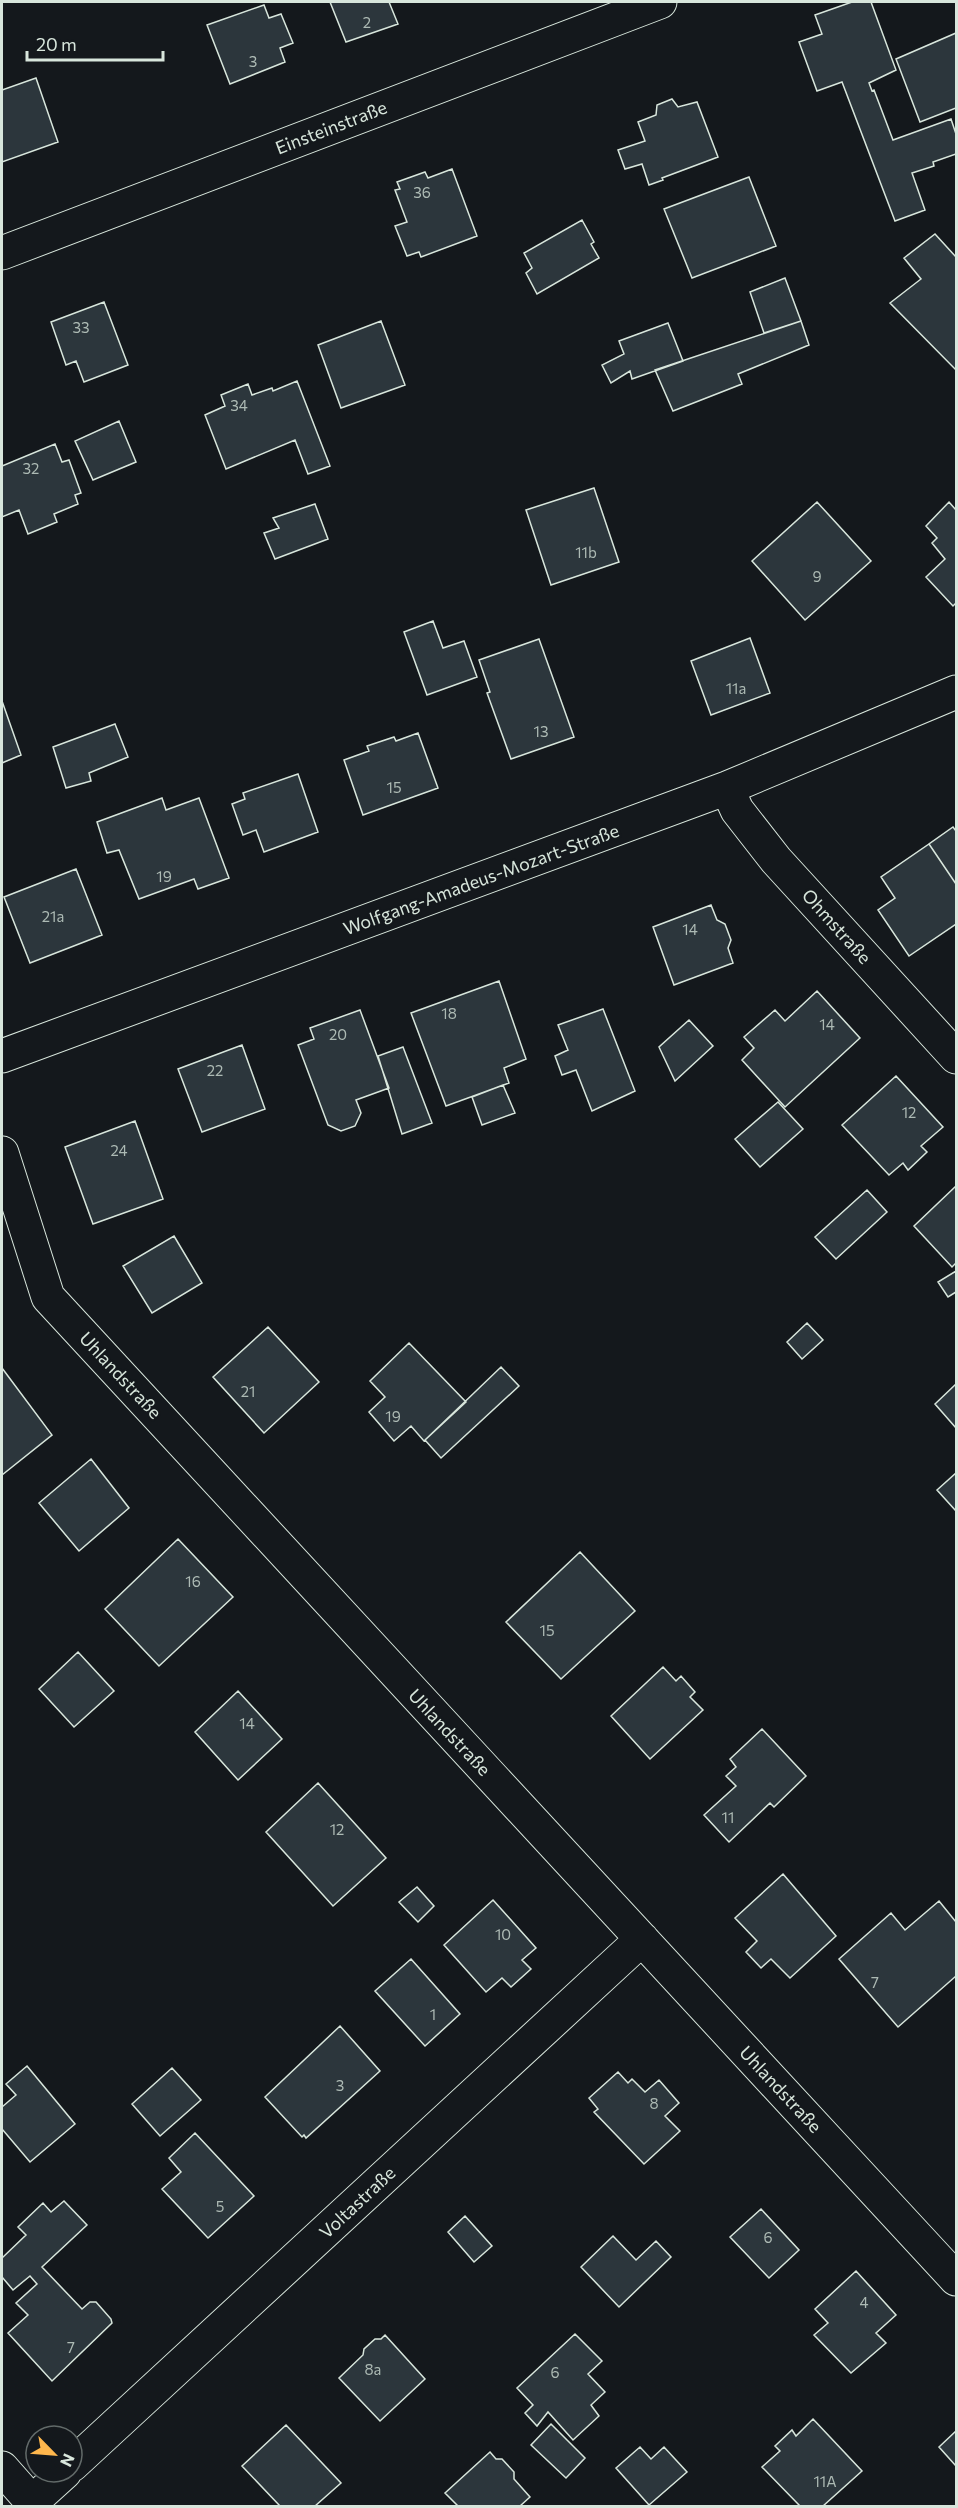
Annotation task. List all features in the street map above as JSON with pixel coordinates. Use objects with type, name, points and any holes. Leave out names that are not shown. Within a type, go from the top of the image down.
[{"type":"street","name":"Einsteinstraße","points":[[2,253],[660,2]]},
{"type":"street","name":"Wolfgang-Amadeus-Mozart-Straße","points":[[2,1056],[727,788],[957,692]]},
{"type":"street","name":"Ohmstraße","points":[[727,788],[737,810],[776,860],[957,1057]]},
{"type":"street","name":"Uhlandstraße","points":[[2,1152],[48,1296],[957,2278]]},
{"type":"street","name":"Voltastraße","points":[[84,2454],[642,1940]]},
{"type":"street","points":[[2,2468],[32,2502],[52,2484]]},
{"type":"building","points":[[330,2],[389,2],[398,24],[346,42]]},
{"type":"building","points":[[852,2],[871,2],[896,70],[869,83],[872,91],[874,90],[893,140],[951,119],[956,134],[956,154],[933,162],[934,166],[912,173],[925,210],[895,221],[842,82],[817,91],[799,42],[822,34],[815,15]]},
{"type":"building","points":[[264,5],[269,18],[281,14],[293,43],[280,48],[285,62],[230,84],[207,25]]},
{"type":"building","points":[[956,33],[956,108],[920,122],[896,59]]},
{"type":"building","points":[[36,78],[58,142],[2,162],[2,90]]},
{"type":"building","points":[[672,99],[678,107],[697,102],[718,157],[649,185],[642,164],[625,169],[618,150],[645,141],[638,122],[656,115],[657,105]]},
{"type":"building","points":[[452,169],[477,236],[421,257],[419,252],[407,256],[395,226],[407,222],[395,190],[400,189],[397,182],[425,172],[428,178]]},
{"type":"building","points":[[749,177],[776,246],[692,278],[664,209]]},
{"type":"building","points":[[582,220],[594,242],[591,244],[599,258],[537,294],[526,273],[532,268],[524,253]]},
{"type":"building","points":[[935,234],[956,257],[956,370],[890,303],[921,279],[904,258]]},
{"type":"building","points":[[785,278],[801,321],[764,333],[750,292]]},
{"type":"building","points":[[104,302],[128,365],[84,382],[76,361],[66,365],[51,322]]},
{"type":"building","points":[[381,321],[405,385],[341,408],[318,345]]},
{"type":"building","points":[[801,321],[809,345],[738,374],[742,384],[673,411],[655,370]]},
{"type":"building","points":[[668,323],[683,361],[632,379],[630,371],[611,383],[602,365],[624,354],[619,341]]},
{"type":"building","points":[[297,381],[330,466],[308,474],[295,440],[226,469],[205,415],[225,406],[221,395],[248,384],[252,395],[272,388],[273,391]]},
{"type":"building","points":[[119,421],[136,462],[93,480],[75,441]]},
{"type":"building","points":[[55,444],[62,462],[69,460],[81,493],[75,495],[78,504],[54,514],[57,522],[28,534],[19,510],[2,517],[2,466]]},
{"type":"building","points":[[594,488],[619,562],[551,585],[526,510]]},
{"type":"building","points":[[817,502],[871,561],[805,620],[752,561]]},
{"type":"building","points":[[949,502],[956,510],[956,603],[953,606],[926,577],[945,559],[932,543],[937,538],[926,526]]},
{"type":"building","points":[[315,504],[328,539],[275,559],[264,533],[279,528],[273,518]]},
{"type":"building","points":[[433,621],[443,648],[464,641],[477,677],[427,695],[404,632]]},
{"type":"building","points":[[750,638],[770,693],[711,715],[691,661]]},
{"type":"building","points":[[539,639],[574,737],[511,759],[487,693],[490,692],[479,660]]},
{"type":"building","points":[[2,701],[21,755],[2,763]]},
{"type":"building","points":[[115,724],[128,757],[89,773],[91,781],[66,788],[53,747]]},
{"type":"building","points":[[418,733],[438,788],[363,815],[344,760],[369,751],[367,746],[394,737],[396,741]]},
{"type":"building","points":[[298,774],[318,832],[264,852],[256,830],[243,835],[232,804],[245,799],[243,793]]},
{"type":"building","points":[[162,798],[166,810],[199,798],[229,878],[198,889],[194,879],[139,899],[119,850],[107,853],[97,822]]},
{"type":"building","points":[[953,827],[956,831],[956,884],[929,844]]},
{"type":"building","points":[[929,844],[956,884],[956,924],[909,956],[878,910],[895,898],[881,877]]},
{"type":"building","points":[[76,869],[102,935],[30,963],[4,897]]},
{"type":"building","points":[[711,905],[717,920],[725,924],[731,940],[728,948],[733,963],[674,985],[653,927]]},
{"type":"building","points":[[499,981],[526,1059],[504,1068],[509,1083],[446,1106],[411,1013]]},
{"type":"building","points":[[817,991],[860,1038],[785,1107],[742,1060],[754,1048],[744,1037],[775,1010],[785,1021]]},
{"type":"building","points":[[603,1009],[635,1091],[592,1111],[576,1070],[562,1075],[555,1056],[568,1050],[558,1025]]},
{"type":"building","points":[[360,1010],[389,1088],[356,1100],[361,1113],[355,1126],[341,1131],[328,1125],[298,1045],[314,1039],[310,1028]]},
{"type":"building","points":[[689,1020],[713,1046],[675,1081],[659,1047]]},
{"type":"building","points":[[242,1045],[265,1109],[202,1132],[178,1069]]},
{"type":"building","points":[[403,1047],[432,1123],[402,1134],[378,1056]]},
{"type":"building","points":[[896,1076],[943,1127],[921,1146],[927,1152],[908,1170],[903,1163],[889,1175],[842,1125]]},
{"type":"building","points":[[503,1085],[515,1113],[482,1125],[472,1097]]},
{"type":"building","points":[[778,1102],[803,1129],[760,1167],[735,1139]]},
{"type":"building","points":[[135,1121],[163,1199],[93,1224],[65,1147]]},
{"type":"building","points":[[956,1186],[956,1263],[952,1267],[914,1226]]},
{"type":"building","points":[[867,1190],[887,1212],[836,1259],[815,1237]]},
{"type":"building","points":[[174,1236],[202,1283],[152,1313],[123,1266]]},
{"type":"building","points":[[956,1271],[956,1292],[948,1297],[938,1282]]},
{"type":"building","points":[[807,1323],[823,1340],[802,1359],[787,1342]]},
{"type":"building","points":[[268,1327],[319,1382],[264,1433],[213,1377]]},
{"type":"building","points":[[409,1343],[466,1402],[424,1441],[411,1426],[394,1441],[369,1412],[385,1397],[370,1381]]},
{"type":"building","points":[[501,1367],[519,1386],[441,1458],[425,1440]]},
{"type":"building","points":[[2,1368],[52,1435],[2,1475]]},
{"type":"building","points":[[956,1384],[956,1428],[935,1404]]},
{"type":"building","points":[[91,1459],[129,1508],[79,1551],[39,1503]]},
{"type":"building","points":[[956,1473],[956,1511],[937,1490]]},
{"type":"building","points":[[178,1539],[233,1597],[159,1666],[105,1609]]},
{"type":"building","points":[[580,1552],[635,1611],[561,1679],[506,1622]]},
{"type":"building","points":[[78,1652],[114,1691],[74,1727],[39,1689]]},
{"type":"building","points":[[663,1667],[676,1681],[681,1676],[695,1692],[690,1697],[703,1710],[650,1759],[611,1716]]},
{"type":"building","points":[[238,1691],[282,1739],[238,1780],[195,1732]]},
{"type":"building","points":[[762,1729],[806,1776],[774,1807],[770,1803],[729,1842],[704,1815],[736,1786],[726,1776],[736,1767],[730,1759]]},
{"type":"building","points":[[318,1783],[386,1858],[333,1906],[266,1832]]},
{"type":"building","points":[[783,1874],[836,1936],[790,1978],[771,1959],[761,1968],[746,1952],[757,1941],[735,1918]]},
{"type":"building","points":[[417,1887],[434,1906],[418,1922],[399,1902]]},
{"type":"building","points":[[493,1900],[536,1948],[522,1960],[531,1969],[511,1987],[502,1978],[486,1992],[444,1945]]},
{"type":"building","points":[[939,1901],[956,1922],[956,1976],[898,2027],[839,1959],[891,1913],[905,1930]]},
{"type":"building","points":[[411,1959],[460,2014],[425,2046],[375,1991]]},
{"type":"building","points":[[340,2026],[380,2071],[306,2138],[304,2135],[302,2137],[265,2097]]},
{"type":"building","points":[[27,2066],[75,2124],[30,2162],[2,2129],[2,2107],[16,2095],[6,2084]]},
{"type":"building","points":[[172,2068],[201,2100],[160,2136],[132,2104]]},
{"type":"building","points":[[618,2072],[628,2083],[632,2079],[645,2092],[659,2080],[679,2103],[665,2116],[680,2131],[644,2164],[594,2112],[598,2109],[589,2098]]},
{"type":"building","points":[[195,2133],[254,2196],[208,2238],[162,2189],[181,2172],[169,2158]]},
{"type":"building","points":[[64,2201],[87,2225],[42,2267],[82,2309],[90,2302],[96,2302],[112,2323],[52,2381],[8,2333],[28,2315],[16,2303],[37,2284],[30,2276],[13,2290],[2,2277],[2,2258],[26,2235],[18,2227],[43,2203],[51,2212]]},
{"type":"building","points":[[761,2209],[799,2250],[769,2278],[730,2237]]},
{"type":"building","points":[[465,2216],[492,2246],[474,2262],[448,2232]]},
{"type":"building","points":[[613,2236],[636,2260],[656,2241],[671,2257],[619,2307],[581,2267]]},
{"type":"building","points":[[856,2271],[896,2315],[876,2333],[886,2343],[851,2373],[814,2335],[828,2323],[815,2309]]},
{"type":"building","points":[[575,2334],[602,2361],[588,2374],[605,2392],[591,2405],[599,2416],[573,2440],[548,2412],[537,2426],[525,2413],[533,2405],[517,2388]]},
{"type":"building","points":[[385,2335],[425,2379],[380,2421],[339,2378],[363,2355],[364,2349],[375,2339],[381,2339]]},
{"type":"building","points":[[813,2419],[862,2471],[823,2506],[800,2506],[762,2467],[780,2451],[775,2446],[792,2430],[796,2436]]},
{"type":"building","points":[[551,2424],[585,2458],[566,2478],[531,2445]]},
{"type":"building","points":[[286,2425],[341,2483],[315,2506],[280,2506],[242,2466]]},
{"type":"building","points":[[956,2431],[956,2466],[939,2447]]},
{"type":"building","points":[[640,2447],[651,2459],[664,2447],[687,2472],[649,2505],[616,2468]]},
{"type":"building","points":[[490,2452],[496,2459],[502,2459],[514,2472],[514,2479],[530,2497],[520,2506],[458,2506],[445,2493]]}]
